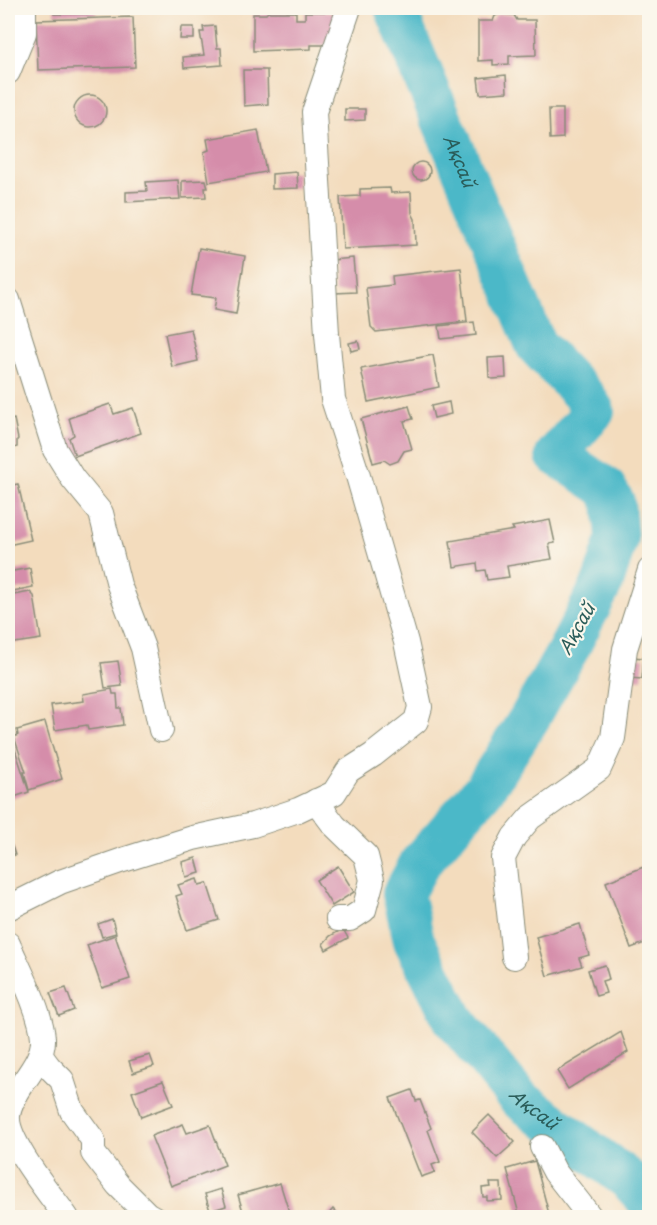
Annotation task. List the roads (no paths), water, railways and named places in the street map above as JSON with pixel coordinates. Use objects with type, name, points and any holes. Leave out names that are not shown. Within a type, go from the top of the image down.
[{"type":"street","points":[[8,72],[24,33],[24,8]]},
{"type":"street","points":[[8,908],[60,882],[193,838],[254,825],[298,810],[334,793],[348,771],[373,755],[416,721],[420,707],[406,642],[333,399],[314,112],[349,8]]},
{"type":"street","points":[[8,300],[55,450],[73,479],[101,513],[119,585],[143,648],[161,730]]},
{"type":"street","points":[[514,957],[502,858],[514,837],[530,818],[599,769],[613,738],[625,649],[650,570]]},
{"type":"street","points":[[316,801],[334,825],[366,856],[372,880],[364,910],[350,919],[338,919]]},
{"type":"street","points":[[8,944],[37,1013],[44,1038],[40,1055],[17,1092],[8,1115],[9,1128],[27,1162],[68,1218]]},
{"type":"street","points":[[40,1055],[62,1080],[72,1111],[93,1140],[93,1153],[118,1185],[154,1218]]},
{"type":"street","points":[[542,1147],[555,1172],[591,1218]]},
{"type":"waterway","name":"Ақсай","points":[[395,8],[536,345],[586,398],[594,411],[556,455],[605,487],[614,502],[617,539],[603,582],[529,719],[484,789],[420,863],[403,894],[414,941],[454,1020],[518,1098],[629,1180],[650,1203]]}]
